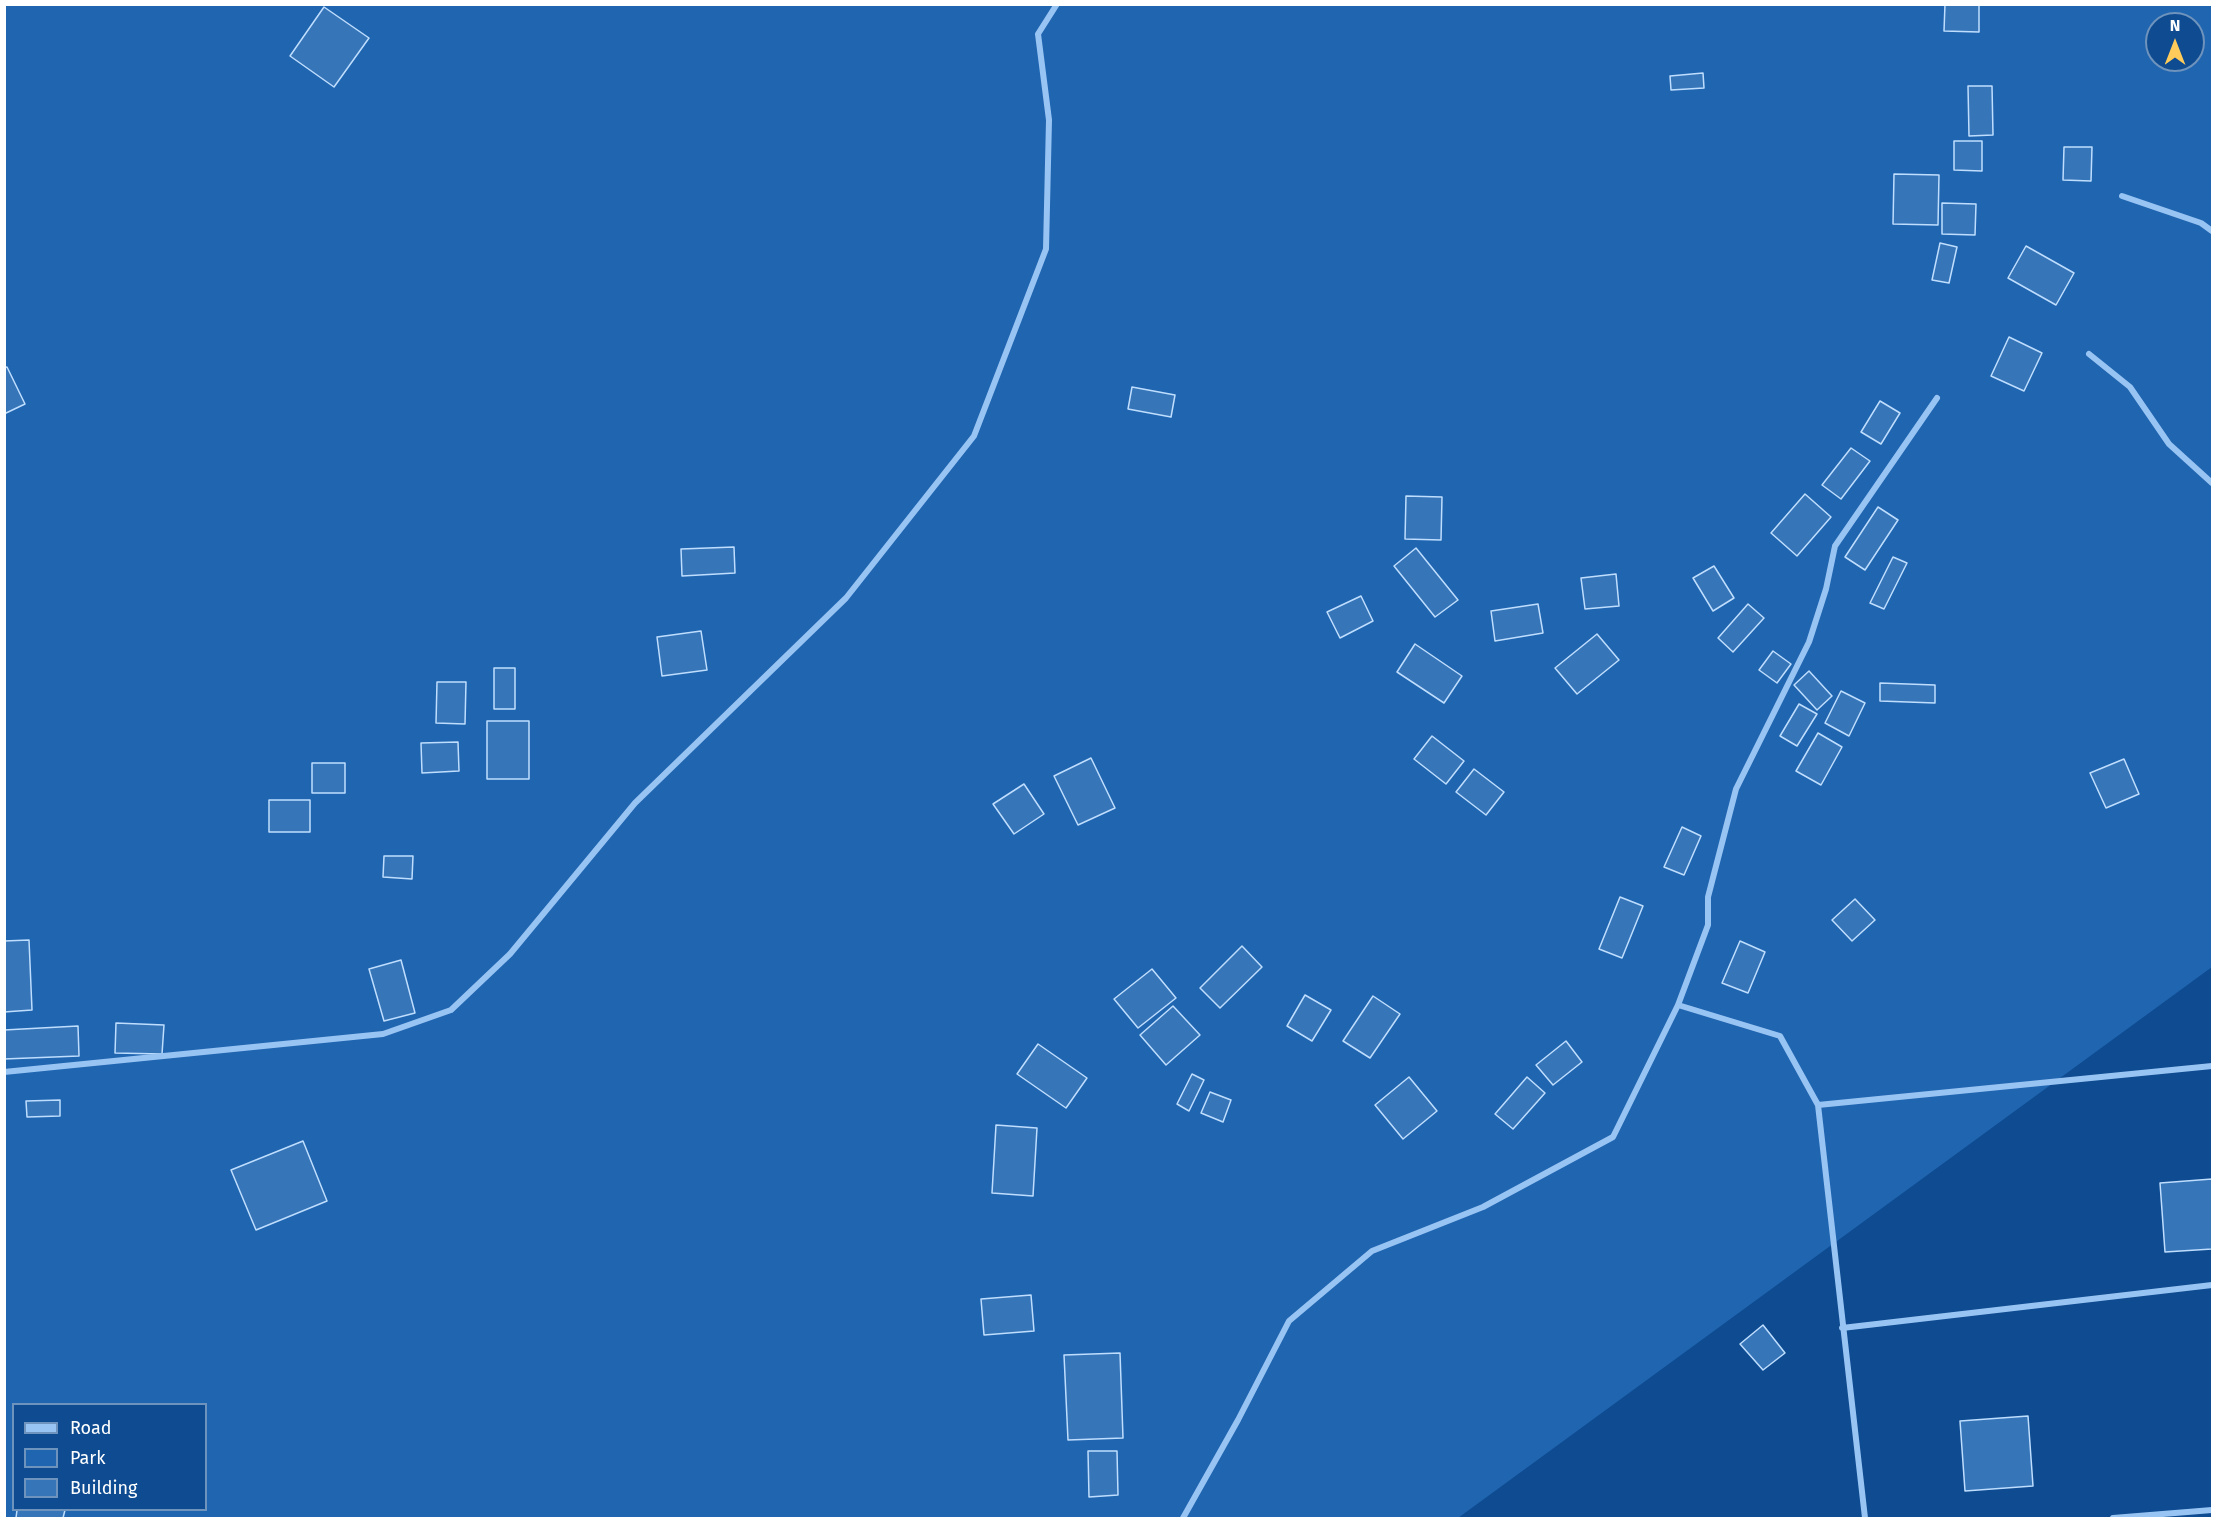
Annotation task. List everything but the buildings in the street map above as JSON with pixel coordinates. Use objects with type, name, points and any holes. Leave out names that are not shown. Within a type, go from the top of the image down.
[{"type":"street","points":[[4,1072],[383,1034],[451,1010],[510,954],[635,803],[846,598],[974,436],[1046,249],[1049,120],[1038,34],[1057,4]]},
{"type":"street","points":[[2122,196],[2201,224],[2212,231]]},
{"type":"street","points":[[2089,354],[2130,387],[2169,444],[2212,483]]},
{"type":"street","points":[[1184,1518],[1289,1321],[1372,1251],[1483,1207],[1613,1137],[1678,1005],[1708,925],[1708,897],[1736,789],[1809,642],[1826,589],[1835,546],[1937,398]]},
{"type":"street","points":[[1678,1005],[1780,1036],[1818,1105],[1865,1518]]},
{"type":"street","points":[[1818,1105],[2212,1066]]},
{"type":"street","points":[[1842,1328],[2212,1285]]},
{"type":"street","points":[[2114,1518],[2212,1510]]},
{"type":"green space","points":[[5,5],[2212,5],[2212,967],[1458,1518],[5,1518]]}]
